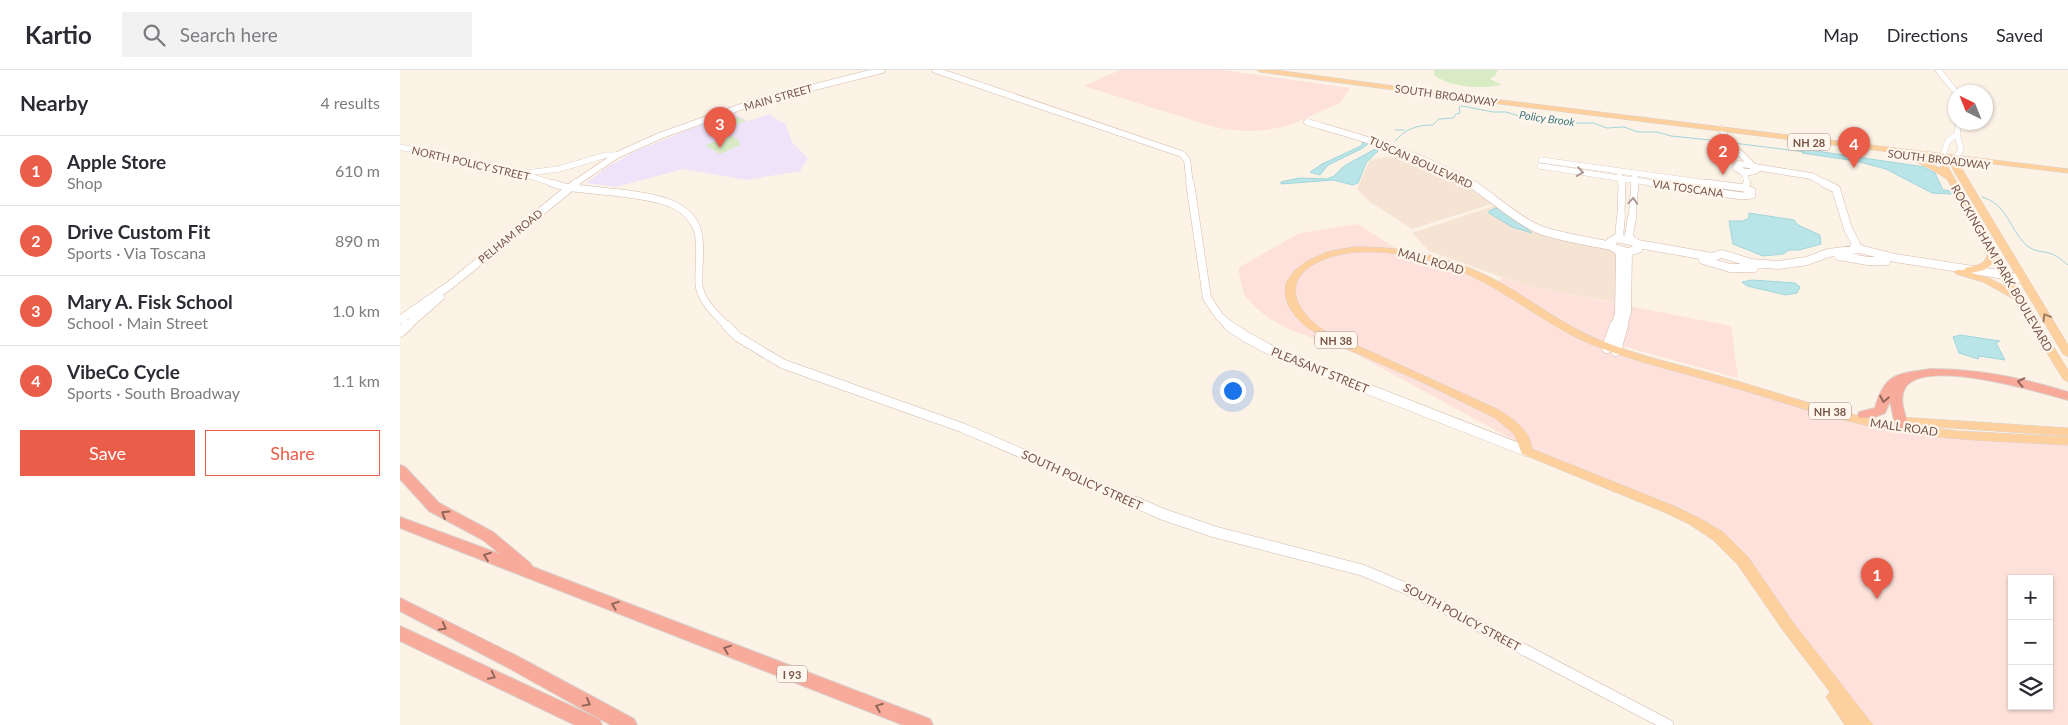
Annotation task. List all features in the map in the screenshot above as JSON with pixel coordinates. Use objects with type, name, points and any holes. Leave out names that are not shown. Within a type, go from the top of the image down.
[{"type":"highway","points":[[1864,415],[1881,410],[1886,391],[1892,382],[1912,376],[1936,373],[2000,378],[2026,383],[2068,396]]},
{"type":"highway","points":[[1902,425],[1896,396],[1899,386],[1912,376]]},
{"type":"highway","points":[[400,470],[434,507],[488,536],[533,574]]},
{"type":"highway","name":"I 93","points":[[400,522],[924,725]]},
{"type":"highway","points":[[400,604],[628,725]]},
{"type":"highway","points":[[400,633],[593,725]]},
{"type":"main road","name":"MAIN STREET","points":[[570,187],[617,155],[662,136],[752,104],[882,70]]},
{"type":"main road","name":"PLEASANT STREET","points":[[935,70],[1182,154],[1188,163],[1207,298],[1215,311],[1228,324],[1244,337],[1270,350],[1669,509],[1706,528],[1718,536],[1743,561],[1787,625],[1865,725]]},
{"type":"main road","name":"SOUTH BROADWAY","points":[[1260,70],[1468,98],[1931,154],[1944,154],[1956,159],[1981,164],[2068,175]]},
{"type":"main road","name":"TUSCAN BOULEVARD","points":[[1309,121],[1377,142],[1459,176],[1487,193],[1526,223],[1540,230],[1615,243]]},
{"type":"main road","name":"SOUTH BROADWAY","points":[[1721,129],[1898,154],[1944,154]]},
{"type":"main road","points":[[1721,129],[1718,136],[1719,143],[1740,157],[1741,167],[1822,180],[1830,185],[1838,193],[1849,233],[1856,244],[1852,250],[1853,256],[1860,259]]},
{"type":"main road","points":[[1721,129],[1726,144],[1741,154],[1754,169]]},
{"type":"main road","points":[[1898,154],[1932,166],[1951,179]]},
{"type":"main road","name":"ROCKINGHAM PARK BOULEVARD","points":[[1944,154],[1944,167],[2006,277],[2068,379]]},
{"type":"main road","name":"SOUTH BROADWAY","points":[[1956,159],[2068,171]]},
{"type":"main road","name":"ROCKINGHAM PARK BOULEVARD","points":[[1956,159],[1956,168],[2068,354]]},
{"type":"main road","points":[[1966,183],[1968,168],[1981,164]]},
{"type":"main road","name":"PELHAM ROAD","points":[[400,320],[450,285],[570,187]]},
{"type":"main road","points":[[1615,243],[1621,232],[1620,216]]},
{"type":"main road","points":[[1632,218],[1629,235],[1636,244]]},
{"type":"main road","points":[[1849,228],[1858,240],[1874,255]]},
{"type":"main road","points":[[1615,243],[1636,244],[1713,259],[1725,268],[1792,269],[1837,256],[1860,259],[1874,255]]},
{"type":"main road","points":[[1615,243],[1628,252]]},
{"type":"main road","points":[[1610,346],[1620,306],[1620,255],[1615,243]]},
{"type":"main road","points":[[1610,346],[1627,312],[1628,252],[1636,244]]},
{"type":"main road","name":"MALL ROAD","points":[[1526,451],[1527,445],[1523,437],[1505,419],[1387,361],[1314,329],[1300,317],[1292,304],[1290,290],[1294,278],[1309,264],[1338,252],[1373,249],[1406,253],[1483,278],[1564,328],[1610,346],[1865,421],[2068,441]]},
{"type":"main road","points":[[1713,259],[1722,254],[1751,263],[1778,266],[1807,261],[1828,253],[1852,250],[2024,280]]},
{"type":"main road","points":[[1964,271],[1986,266],[1992,259],[1992,253]]},
{"type":"main road","points":[[1736,258],[1741,262],[1738,268]]},
{"type":"main road","points":[[1964,271],[1993,283],[2020,299]]},
{"type":"main road","name":"PELHAM ROAD","points":[[400,332],[437,300],[450,285]]},
{"type":"main road","name":"MALL ROAD","points":[[1610,346],[1902,425],[2065,431]]},
{"type":"main road","name":"PLEASANT STREET","points":[[1787,625],[1790,639],[1854,725]]},
{"type":"street","points":[[1938,70],[1950,85]]},
{"type":"street","points":[[1956,159],[1960,153],[1962,142],[1957,134],[1958,130]]},
{"type":"street","points":[[1944,154],[1948,141],[1957,134]]},
{"type":"street","name":"NORTH POLICY STREET","points":[[400,147],[520,173],[542,181],[570,187]]},
{"type":"street","points":[[520,173],[560,169],[606,155],[617,155]]},
{"type":"street","name":"VIA TOSCANA","points":[[1540,163],[1620,174],[1634,177],[1742,196],[1750,196],[1752,191],[1744,188],[1634,177]]},
{"type":"street","points":[[1741,167],[1745,174],[1747,185],[1744,188]]},
{"type":"street","points":[[1752,191],[1750,175],[1754,169]]},
{"type":"street","points":[[1620,174],[1622,184],[1620,216]]},
{"type":"street","points":[[1632,218],[1634,177]]},
{"type":"street","name":"SOUTH POLICY STREET","points":[[570,187],[651,198],[674,205],[688,214],[695,222],[700,234],[698,280],[700,293],[708,307],[738,337],[783,364],[964,428],[1162,514],[1215,532],[1379,576],[1412,591],[1668,725]]},
{"type":"shaded area","points":[[1120,70],[1222,70],[1350,88],[1340,103],[1290,125],[1267,130],[1248,131],[1223,129],[1204,124],[1084,86]]},
{"type":"shaded area","points":[[732,112],[748,121],[769,114],[786,125],[792,142],[808,158],[800,171],[746,180],[683,169],[616,187],[586,183],[607,167],[636,151]]},
{"type":"shaded area","points":[[1407,155],[1449,173],[1498,202],[1412,229],[1370,202],[1357,189],[1367,165],[1372,159]]},
{"type":"shaded area","points":[[1500,204],[1528,226],[1605,245],[1618,253],[1618,303],[1527,286],[1429,251],[1412,233]]},
{"type":"shaded area","points":[[1358,224],[1405,254],[1464,272],[1499,290],[1551,324],[1596,346],[1887,430],[1910,434],[2068,445],[2068,725],[1872,725],[1738,550],[1713,528],[1684,510],[1532,450],[1354,353],[1291,330],[1270,319],[1244,295],[1238,268],[1300,233]]},
{"type":"shaded area","points":[[1503,278],[1527,286],[1731,326],[1738,378],[1593,338],[1555,320],[1497,282]]},
{"type":"green space","points":[[1434,70],[1498,70],[1495,76],[1490,79],[1502,85],[1476,87],[1458,85],[1449,83],[1434,75]]},
{"type":"green space","points":[[730,114],[746,121],[729,127],[721,124],[714,126],[706,123]]},
{"type":"green space","points":[[732,136],[739,140],[740,145],[720,154],[705,145]]},
{"type":"water","points":[[1363,142],[1369,143],[1361,149],[1328,165],[1320,175],[1310,172],[1322,164],[1361,146]]},
{"type":"water","points":[[1379,147],[1381,148],[1366,163],[1358,183],[1353,185],[1333,180],[1281,184],[1281,182],[1299,178],[1327,179],[1334,176],[1344,166]]},
{"type":"water","points":[[1803,149],[1924,167],[1935,173],[1943,190],[1952,191],[1953,194],[1932,193],[1886,169],[1856,161],[1802,153]]},
{"type":"water","points":[[1496,208],[1509,215],[1532,233],[1512,227],[1489,213],[1489,211]]},
{"type":"water","points":[[1749,213],[1794,220],[1798,225],[1820,235],[1821,244],[1799,250],[1789,250],[1783,254],[1763,256],[1733,244],[1729,221],[1743,221],[1749,218]]},
{"type":"water","points":[[1752,280],[1795,283],[1800,287],[1797,293],[1786,295],[1747,286],[1742,282]]},
{"type":"water","points":[[1960,335],[2000,341],[1996,343],[2005,360],[1979,356],[1978,359],[1959,353],[1953,337]]},
{"type":"waterway","name":"Policy Brook","points":[[1395,141],[1403,133],[1412,129],[1433,125],[1439,119],[1453,118],[1456,114],[1460,113],[1459,107],[1462,106],[1493,112],[1506,112],[1519,116],[1530,115],[1545,119],[1560,118],[1576,123],[1593,123],[1607,128],[1624,127],[1638,132],[1657,132],[1671,136],[1710,140]]},
{"type":"waterway","name":"Policy Brook","points":[[1395,130],[1405,130]]},
{"type":"waterway","name":"Policy Brook","points":[[1733,143],[1805,152]]},
{"type":"waterway","name":"Policy Brook","points":[[1982,197],[1997,205],[2026,245],[2035,250],[2054,255],[2068,265]]},
{"type":"place","name":"Mary A. Fisk School","points":[[720,148]]},
{"type":"place","name":"VibeCo Cycle","points":[[1854,168]]},
{"type":"place","name":"Drive Custom Fit","points":[[1723,175]]},
{"type":"place","name":"Apple Store","points":[[1877,599]]}]
